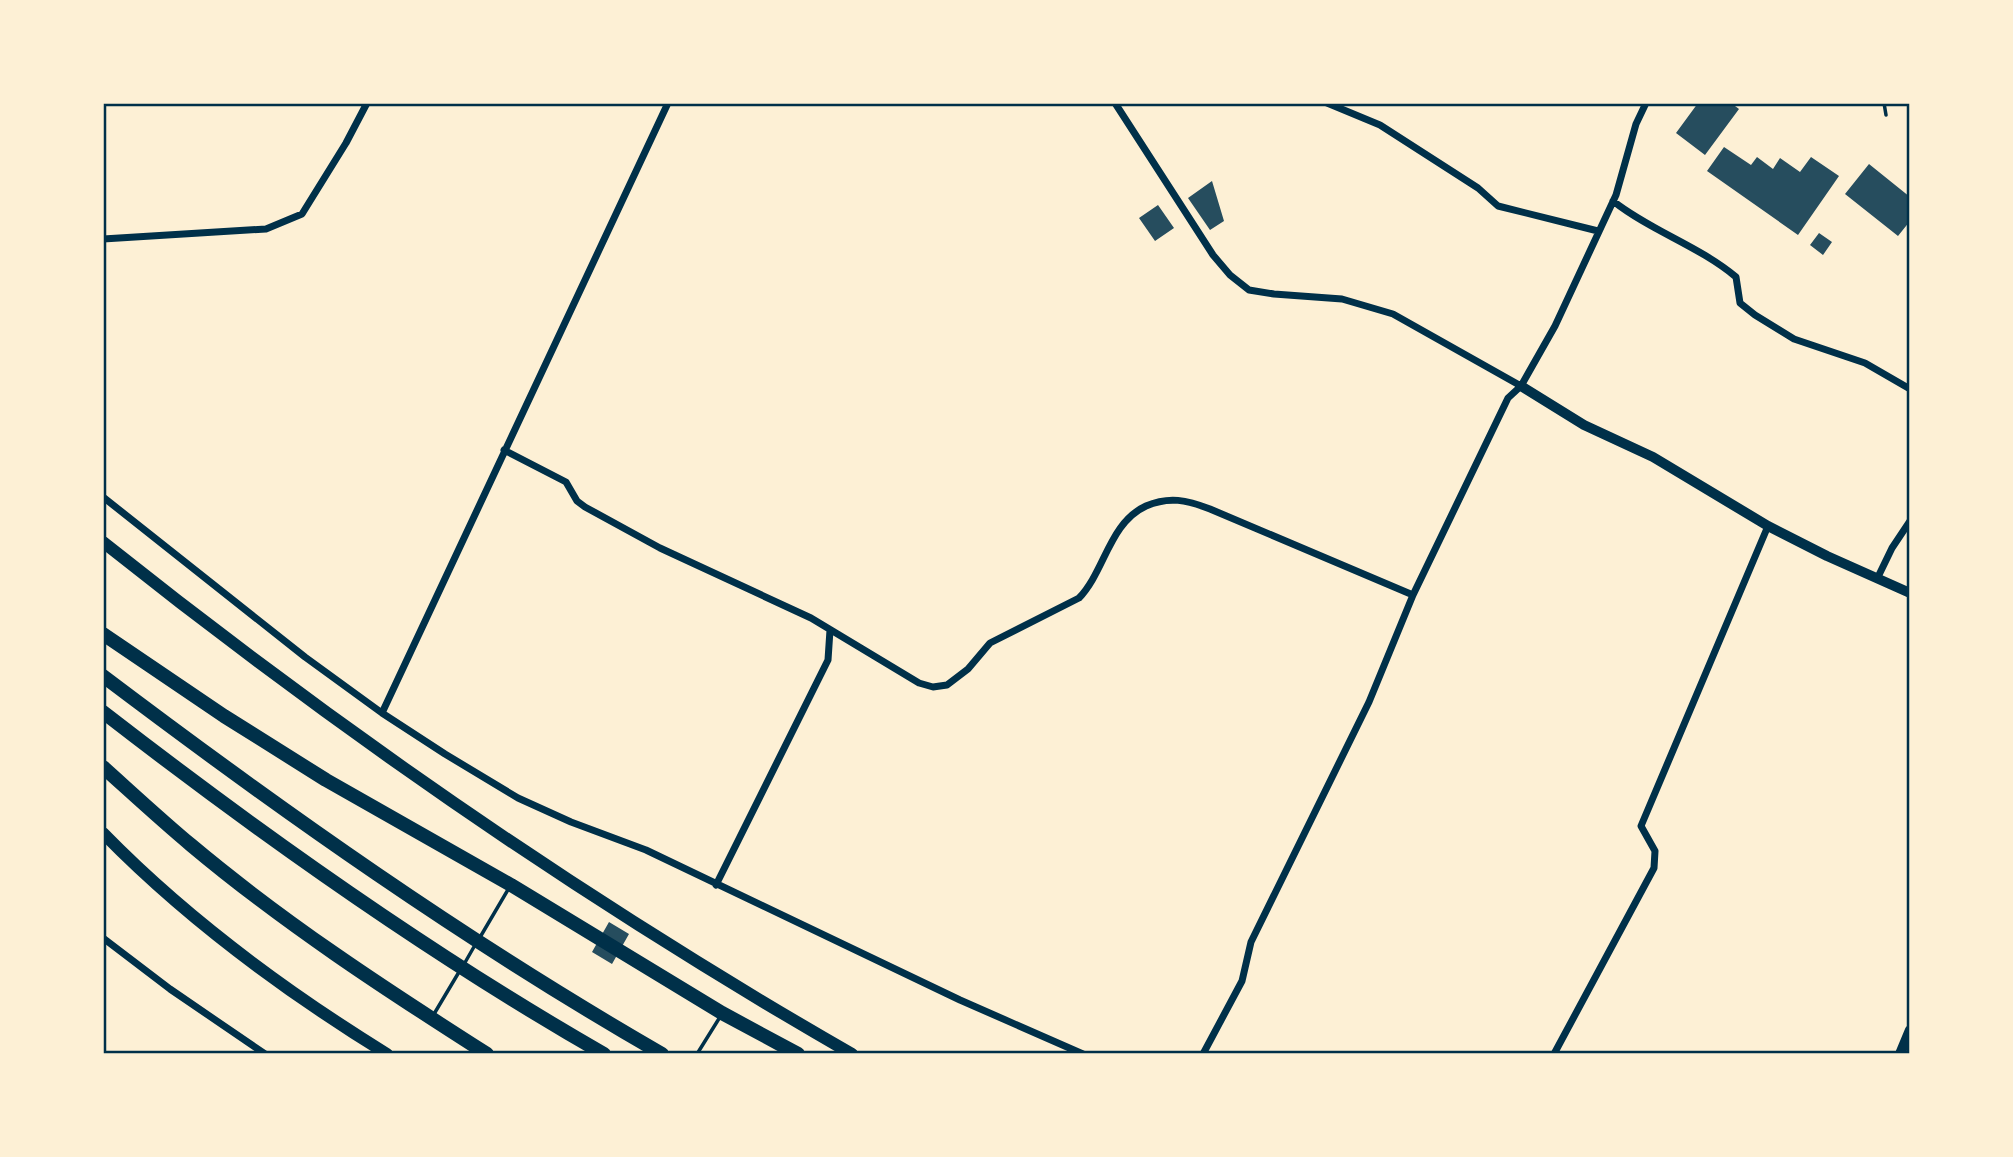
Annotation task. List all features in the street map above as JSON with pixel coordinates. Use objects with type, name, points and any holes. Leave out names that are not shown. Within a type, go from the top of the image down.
[{"type":"highway","points":[[103,542],[215,631],[481,822],[591,895],[767,1005],[852,1054]]},
{"type":"highway","points":[[103,634],[224,716],[326,780],[511,885],[722,1013],[798,1054]]},
{"type":"highway","points":[[103,676],[354,859],[589,1012],[662,1054]]},
{"type":"highway","points":[[103,712],[207,792],[450,959],[604,1054]]},
{"type":"highway","points":[[103,767],[190,845],[270,907],[333,953],[487,1054]]},
{"type":"highway","points":[[103,833],[200,922],[250,962],[387,1054]]},
{"type":"street","points":[[103,239],[266,229],[303,214],[368,103]]},
{"type":"street","points":[[382,713],[668,103]]},
{"type":"street","points":[[1115,103],[1213,255],[1230,275],[1249,290],[1342,299],[1393,314],[1584,425],[1653,457],[1768,526],[1910,593]]},
{"type":"street","points":[[1327,103],[1380,125],[1478,188],[1497,206],[1598,231]]},
{"type":"street","points":[[1203,1054],[1242,981],[1251,942],[1369,702],[1413,595],[1508,398],[1521,386],[1555,326],[1613,201],[1636,124],[1646,103]]},
{"type":"street","points":[[1613,201],[1641,220],[1724,266],[1736,277],[1740,303],[1755,315],[1794,339],[1865,363],[1910,389]]},
{"type":"street","points":[[504,450],[566,482],[577,501],[585,507],[660,548],[811,618],[919,683],[933,687],[947,685],[968,669],[990,643],[1079,598],[1088,589],[1113,539],[1128,517],[1139,509],[1168,499],[1210,509],[1413,595]]},
{"type":"street","points":[[103,497],[305,657],[382,713],[518,798],[571,822],[646,850],[960,1000],[1083,1054]]},
{"type":"street","points":[[1877,579],[1892,548],[1910,521]]},
{"type":"street","points":[[1554,1054],[1654,868],[1655,851],[1641,826],[1768,526]]},
{"type":"street","points":[[716,884],[828,660],[830,630]]},
{"type":"street","points":[[103,938],[170,989],[265,1054]]},
{"type":"street","points":[[1900,1054],[1910,1031]]},
{"type":"lane","points":[[1884,103],[1886,115]]},
{"type":"lane","points":[[432,1019],[511,885]]},
{"type":"lane","points":[[697,1054],[722,1013]]},
{"type":"building","points":[[1698,103],[1731,103],[1739,109],[1705,155],[1676,133]]},
{"type":"building","points":[[1724,147],[1751,165],[1757,157],[1773,169],[1780,158],[1800,172],[1811,157],[1839,176],[1798,235],[1707,171]]},
{"type":"building","points":[[1869,164],[1910,197],[1910,221],[1898,236],[1845,194]]},
{"type":"building","points":[[1212,181],[1224,221],[1210,230],[1188,198]]},
{"type":"building","points":[[1158,205],[1174,228],[1155,241],[1139,218]]},
{"type":"building","points":[[1819,233],[1832,242],[1823,255],[1810,245]]},
{"type":"building","points":[[609,922],[629,934],[612,964],[592,952]]}]
